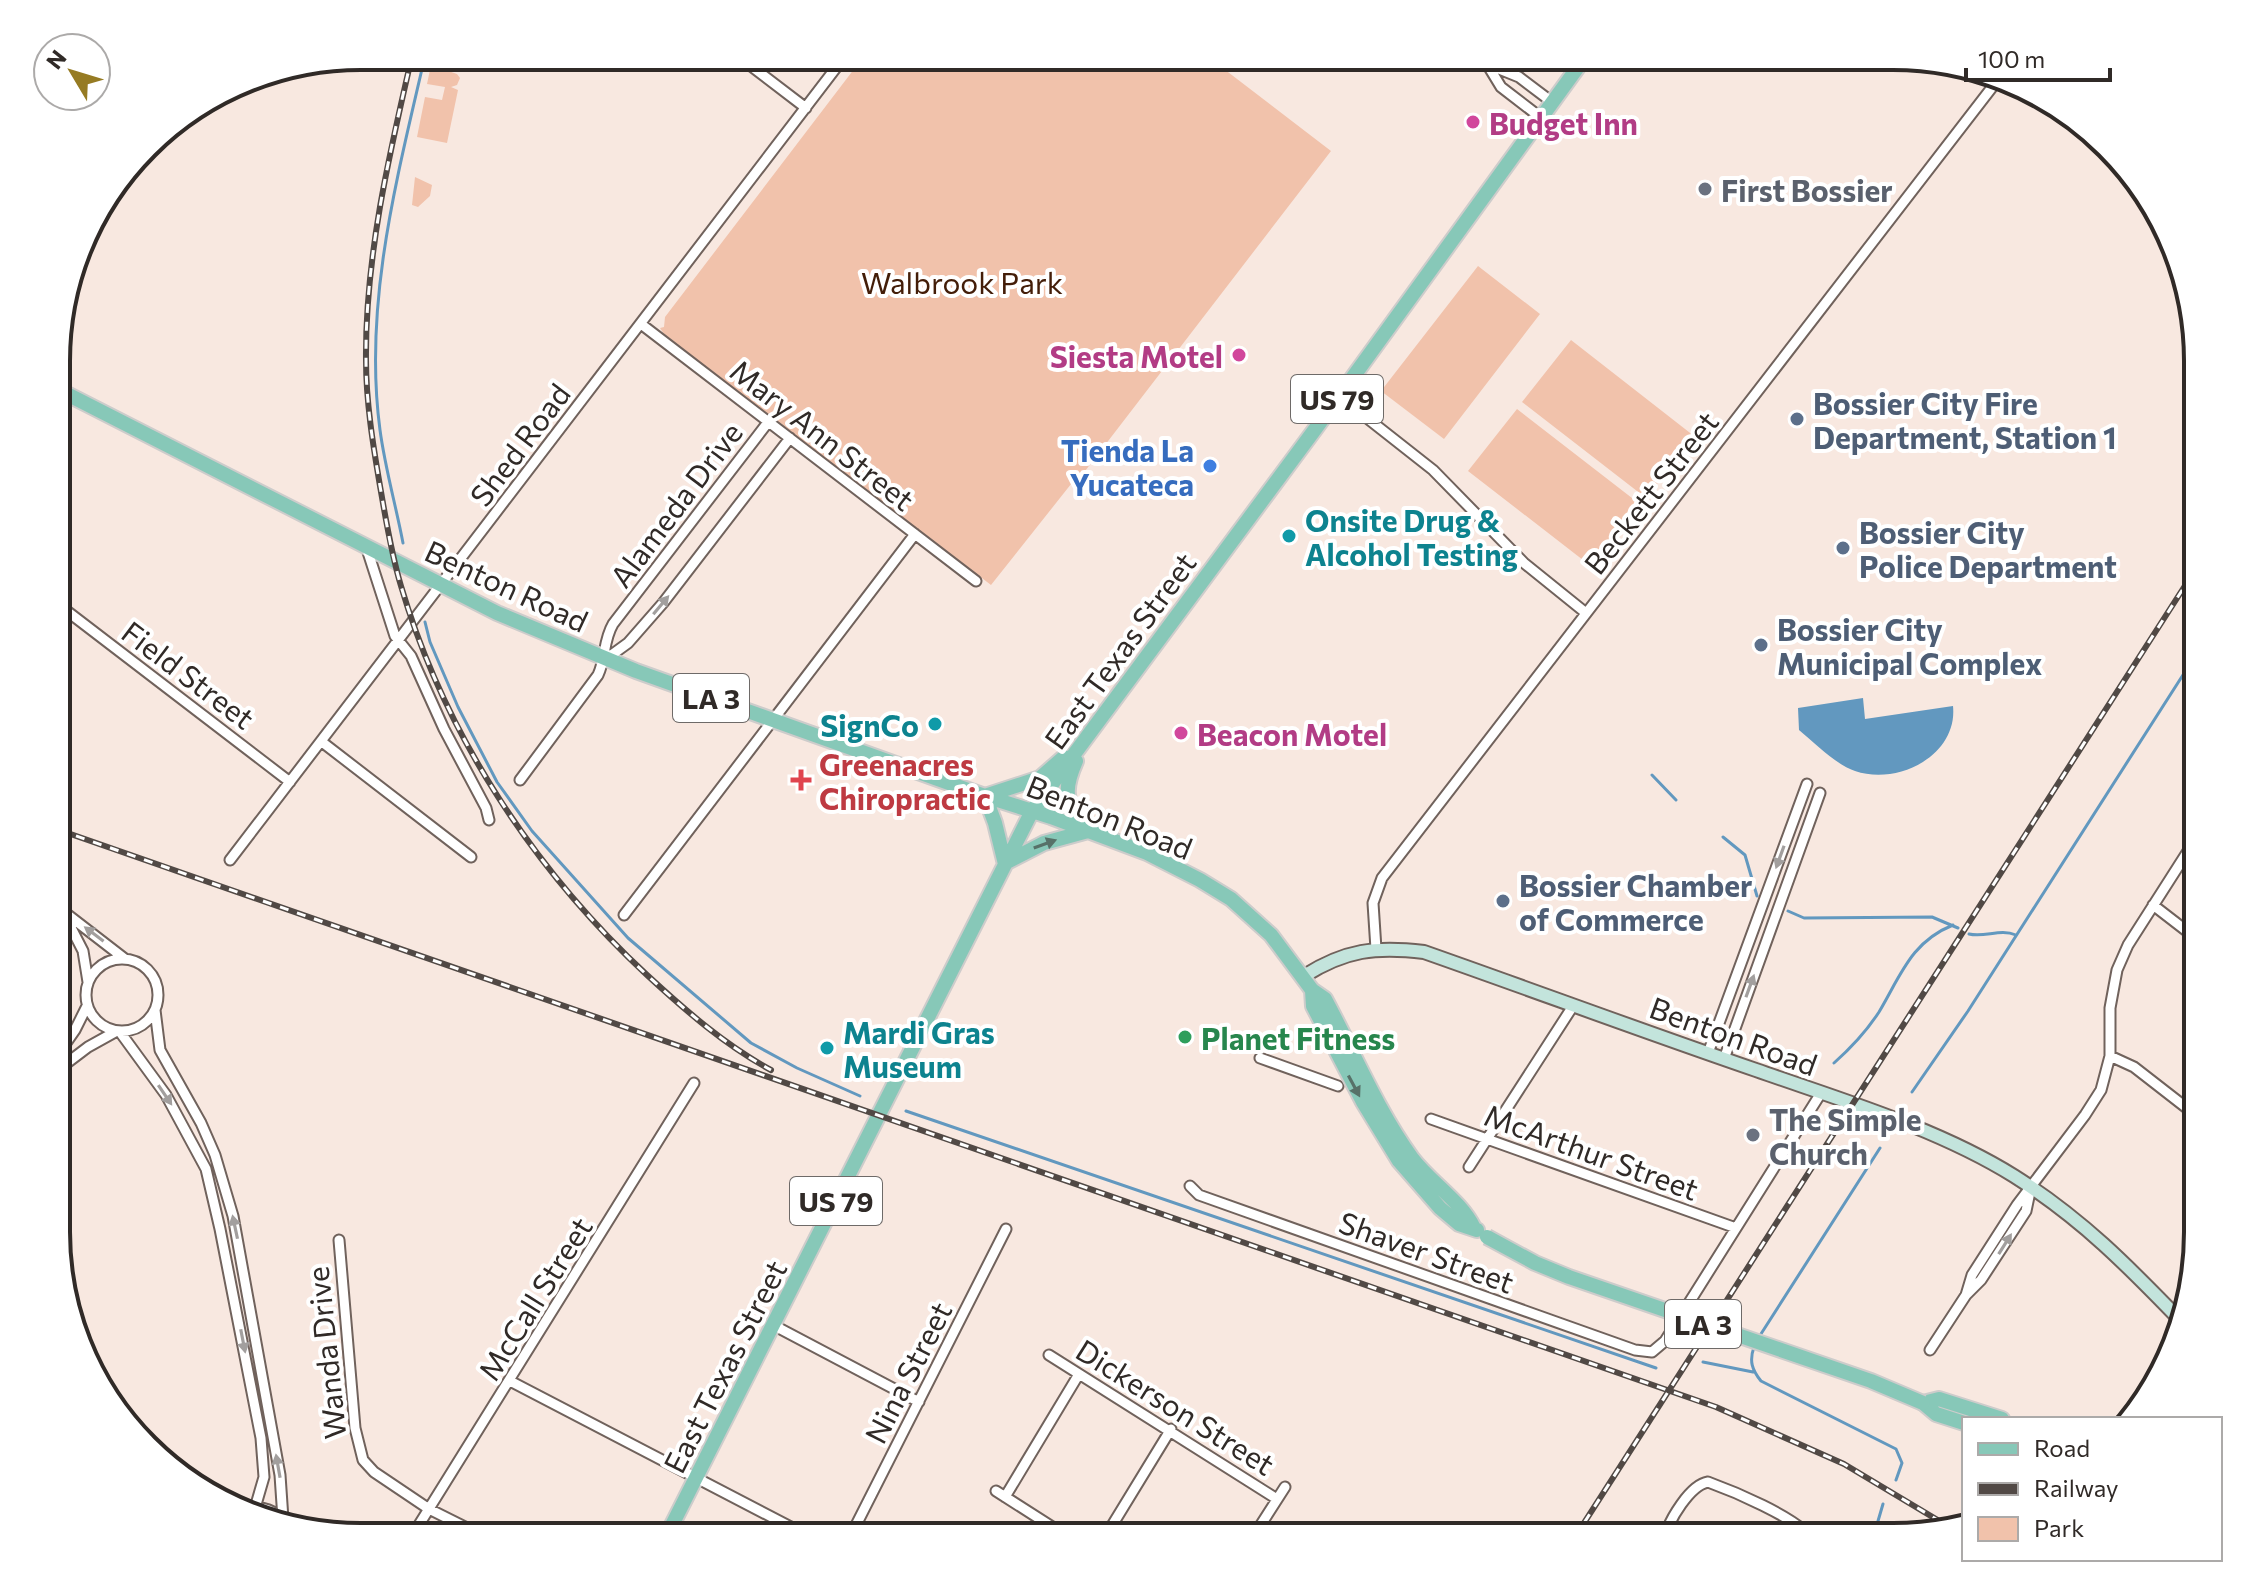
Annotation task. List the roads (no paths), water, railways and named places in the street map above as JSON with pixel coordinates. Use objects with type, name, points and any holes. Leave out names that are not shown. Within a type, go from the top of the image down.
[{"type":"main road","name":"East Texas Street","points":[[673,1523],[1032,811],[1576,70]]},
{"type":"main road","name":"Benton Road","points":[[70,396],[517,622],[606,659],[772,720],[1147,853],[1231,899],[1271,935],[1304,976],[1327,961],[1348,954],[1376,949],[1424,952],[1821,1093],[1958,1146],[2031,1187],[2100,1238],[2173,1313]]},
{"type":"main road","points":[[1086,738],[1066,793],[1072,809],[1088,831],[1044,843],[1005,864],[985,796],[1040,778],[1086,738]]},
{"type":"main road","name":"LA 3","points":[[1304,976],[1312,990],[1313,1006],[1363,1102],[1399,1161],[1440,1208],[1459,1224],[1474,1228],[1523,1257],[1569,1277],[1871,1381],[1923,1403],[1939,1399],[1962,1417]]},
{"type":"street","points":[[756,70],[806,108]]},
{"type":"street","name":"Shed Road","points":[[230,860],[834,70]]},
{"type":"street","points":[[1491,70],[1501,87],[1540,117]]},
{"type":"street","points":[[1502,70],[1519,77],[1552,102]]},
{"type":"street","name":"Beckett Street","points":[[1376,949],[1373,903],[1382,878],[1992,87]]},
{"type":"street","name":"Mary Ann Street","points":[[641,324],[976,581]]},
{"type":"street","points":[[1339,396],[1433,470],[1503,544],[1586,613]]},
{"type":"street","name":"Alameda Drive","points":[[606,659],[605,641],[613,624],[769,421]]},
{"type":"street","name":"Alameda Drive","points":[[520,780],[593,684],[606,659],[628,643],[663,603],[790,438]]},
{"type":"street","points":[[624,915],[915,534]]},
{"type":"street","points":[[366,546],[390,623],[411,656],[438,719],[486,808],[489,820]]},
{"type":"street","name":"Field Street","points":[[70,613],[290,782]]},
{"type":"street","points":[[322,742],[471,857]]},
{"type":"street","points":[[1708,1053],[1807,784]]},
{"type":"street","points":[[1724,1059],[1820,793]]},
{"type":"street","points":[[1930,1350],[1966,1295],[1972,1275],[2031,1187],[2091,1106],[2104,1081],[2110,1056],[2113,984],[2128,945],[2184,857]]},
{"type":"street","points":[[2153,905],[2184,929]]},
{"type":"street","points":[[70,917],[125,959],[146,968],[154,977],[158,999],[155,1010],[158,1039],[164,1061],[210,1145],[233,1216],[280,1475],[284,1513]]},
{"type":"street","points":[[70,927],[83,951],[88,983],[87,1006],[70,1037]]},
{"type":"street","points":[[88,983],[102,965],[125,959]]},
{"type":"street","points":[[87,1006],[100,1024],[117,1032],[166,1095],[206,1169],[261,1438],[264,1477],[252,1502]]},
{"type":"street","points":[[1469,1167],[1573,1006]]},
{"type":"street","points":[[70,1061],[117,1032],[141,1026],[155,1010]]},
{"type":"street","points":[[2110,1056],[2134,1067],[2184,1106]]},
{"type":"street","points":[[1260,1058],[1338,1086]]},
{"type":"street","name":"McCall Street","points":[[420,1523],[694,1083]]},
{"type":"street","points":[[1736,1228],[1821,1093]]},
{"type":"street","name":"McArthur Street","points":[[1431,1119],[1736,1228]]},
{"type":"street","name":"Shaver Street","points":[[1190,1186],[1199,1195],[1635,1350],[1652,1352],[1665,1341],[1736,1228]]},
{"type":"street","name":"Nina Street","points":[[857,1523],[1006,1229]]},
{"type":"street","name":"Wanda Drive","points":[[339,1240],[359,1451],[368,1467],[429,1509],[457,1523]]},
{"type":"street","points":[[773,1325],[919,1402]]},
{"type":"street","name":"Dickerson Street","points":[[1049,1355],[1171,1429],[1277,1499]]},
{"type":"street","points":[[1046,1523],[1000,1494],[1079,1374]]},
{"type":"street","points":[[510,1381],[782,1523]]},
{"type":"street","points":[[1114,1523],[1171,1429]]},
{"type":"street","points":[[1671,1523],[1691,1494],[1702,1483],[1708,1482],[1760,1505],[1791,1523]]},
{"type":"street","points":[[1262,1523],[1285,1487]]},
{"type":"water","points":[[1863,698],[1865,719],[1953,706],[1952,723],[1946,739],[1936,752],[1906,770],[1872,775],[1855,771],[1833,759],[1799,730],[1798,708]]},
{"type":"waterway","points":[[403,543],[380,430],[376,336],[379,288],[394,195],[422,70]]},
{"type":"waterway","points":[[425,622],[430,642],[458,707],[497,782],[532,831],[628,938],[751,1043],[860,1096]]},
{"type":"waterway","points":[[1912,1092],[1968,1011],[2184,673]]},
{"type":"waterway","points":[[1652,775],[1676,800]]},
{"type":"waterway","points":[[1723,837],[1745,855],[1757,896]]},
{"type":"waterway","points":[[1788,911],[1804,918],[1932,917],[1958,928]]},
{"type":"waterway","points":[[1834,1063],[1869,1026],[1917,950],[1953,925]]},
{"type":"waterway","points":[[1969,934],[2004,932],[2016,935]]},
{"type":"waterway","points":[[906,1111],[1656,1368]]},
{"type":"waterway","points":[[1759,1337],[1880,1148]]},
{"type":"waterway","points":[[1754,1347],[1752,1365],[1761,1381],[1896,1449],[1902,1463],[1896,1480]]},
{"type":"waterway","points":[[1703,1362],[1753,1372]]},
{"type":"waterway","points":[[1878,1523],[1883,1504]]},
{"type":"railway","points":[[409,70],[374,245],[366,360],[370,423],[389,536],[401,586],[420,641],[468,747],[498,797],[567,891],[676,1002],[722,1038],[771,1070]]},
{"type":"railway","points":[[1584,1523],[2184,587]]},
{"type":"railway","points":[[70,834],[1716,1407],[1844,1464],[1937,1520]]},
{"type":"place","name":"Budget Inn","points":[[1473,122]]},
{"type":"place","name":"First Bossier","points":[[1705,189]]},
{"type":"place","name":"Siesta Motel","points":[[1239,355]]},
{"type":"place","name":"Bossier City Fire Department, Station 1","points":[[1797,419]]},
{"type":"place","name":"Tienda La Yucateca","points":[[1210,466]]},
{"type":"place","name":"Onsite Drug & Alcohol Testing","points":[[1289,536]]},
{"type":"place","name":"Bossier City Police Department","points":[[1843,548]]},
{"type":"place","name":"Bossier City Municipal Complex","points":[[1761,645]]},
{"type":"place","name":"SignCo","points":[[935,724]]},
{"type":"place","name":"Beacon Motel","points":[[1181,733]]},
{"type":"place","name":"Greenacres Chiropractic","points":[[801,780]]},
{"type":"place","name":"Bossier Chamber of Commerce","points":[[1503,901]]},
{"type":"place","name":"Planet Fitness","points":[[1185,1037]]},
{"type":"place","name":"Mardi Gras Museum","points":[[827,1048]]},
{"type":"place","name":"The Simple Church","points":[[1753,1135]]},
{"type":"park label","name":"Walbrook Park","points":[[962,281]]}]
